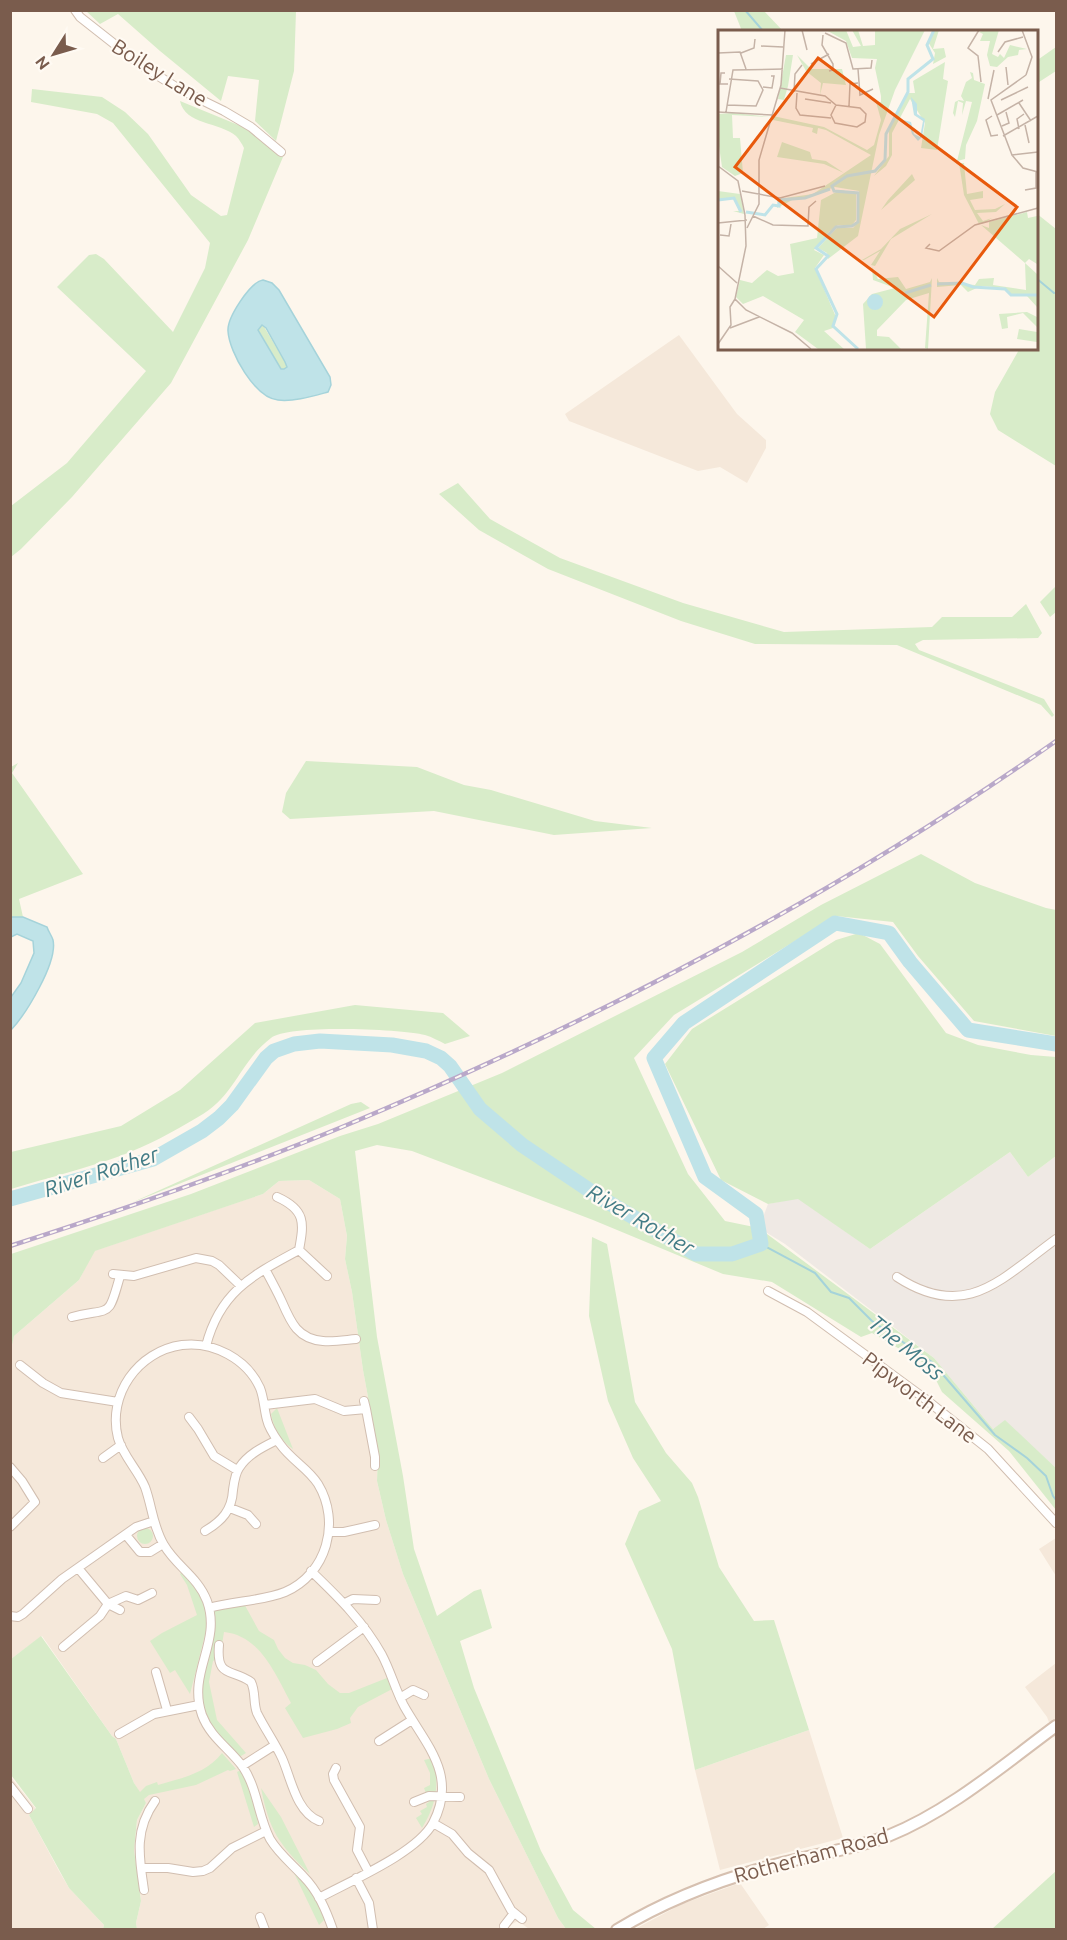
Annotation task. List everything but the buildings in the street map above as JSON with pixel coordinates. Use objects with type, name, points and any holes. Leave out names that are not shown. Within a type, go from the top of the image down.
[{"type":"main road","name":"Rotherham Road","points":[[617,1929],[662,1906],[736,1875],[859,1845],[890,1835],[954,1799],[1056,1725]]},
{"type":"street","name":"Boiley Lane","points":[[75,10],[80,17],[141,65],[179,89],[250,126],[281,152]]},
{"type":"street","points":[[277,1197],[294,1208],[302,1218],[303,1227],[299,1250]]},
{"type":"street","points":[[897,1277],[932,1294],[969,1296],[990,1287],[1056,1239]]},
{"type":"street","points":[[206,1346],[218,1312],[241,1286],[299,1250]]},
{"type":"street","points":[[299,1250],[327,1276]]},
{"type":"street","points":[[72,1317],[102,1312],[109,1308],[113,1303],[117,1275],[134,1276],[196,1258],[219,1265],[241,1286]]},
{"type":"street","points":[[265,1269],[289,1321],[297,1330],[307,1337],[324,1341],[356,1339]]},
{"type":"street","name":"Pipworth Lane","points":[[768,1291],[807,1312],[924,1398],[988,1449],[1056,1523]]},
{"type":"street","points":[[209,1608],[287,1591],[321,1561],[330,1532],[328,1512],[318,1485],[277,1440],[267,1420],[260,1388],[250,1372],[234,1358],[206,1346],[193,1344],[175,1346],[158,1352],[129,1377],[118,1402],[117,1427],[121,1445],[143,1481],[163,1544],[173,1558],[198,1582],[209,1608],[211,1632],[198,1675],[199,1705],[203,1717],[211,1732],[242,1766],[253,1786],[266,1831],[275,1847],[305,1878],[319,1898],[330,1929]]},
{"type":"street","points":[[20,1365],[43,1383],[61,1393],[118,1402]]},
{"type":"street","points":[[265,1405],[315,1399],[344,1411],[365,1405],[375,1466]]},
{"type":"street","points":[[189,1417],[214,1456],[237,1470]]},
{"type":"street","points":[[205,1531],[222,1519],[231,1508],[237,1470],[250,1456],[277,1440]]},
{"type":"street","points":[[103,1458],[121,1445]]},
{"type":"street","points":[[10,1467],[35,1502],[10,1527]]},
{"type":"street","points":[[231,1508],[248,1515],[256,1524]]},
{"type":"street","points":[[10,1616],[18,1617],[51,1588],[136,1527],[154,1521]]},
{"type":"street","points":[[330,1532],[344,1532],[375,1525]]},
{"type":"street","points":[[126,1535],[140,1552],[150,1552],[163,1544]]},
{"type":"street","points":[[78,1568],[108,1604],[120,1610]]},
{"type":"street","points":[[311,1572],[345,1603],[364,1627],[391,1673],[400,1698],[412,1720],[429,1744],[442,1785],[433,1823],[412,1845],[319,1898]]},
{"type":"street","points":[[63,1647],[100,1616],[108,1604],[121,1597],[126,1596],[138,1600],[152,1593]]},
{"type":"street","points":[[345,1603],[353,1599],[376,1600]]},
{"type":"street","points":[[317,1662],[364,1627]]},
{"type":"street","points":[[219,1645],[223,1668],[228,1673],[251,1682],[257,1713],[301,1804],[310,1816],[319,1821]]},
{"type":"street","points":[[156,1672],[168,1710]]},
{"type":"street","points":[[400,1698],[413,1690],[424,1695]]},
{"type":"street","points":[[119,1734],[139,1721],[168,1710],[199,1705]]},
{"type":"street","points":[[379,1741],[412,1720]]},
{"type":"street","points":[[242,1766],[274,1745]]},
{"type":"street","points":[[336,1768],[333,1774],[334,1780],[360,1827],[357,1850],[368,1871]]},
{"type":"street","points":[[10,1786],[28,1809]]},
{"type":"street","points":[[414,1802],[429,1796],[460,1797]]},
{"type":"street","points":[[144,1890],[140,1838],[146,1813],[155,1801]]},
{"type":"street","points":[[433,1823],[452,1834],[468,1853],[489,1870],[503,1898],[514,1913],[522,1919]]},
{"type":"street","points":[[141,1868],[203,1871],[210,1868],[232,1848],[266,1831]]},
{"type":"street","points":[[356,1878],[369,1903],[373,1929]]},
{"type":"street","points":[[504,1926],[514,1913]]},
{"type":"street","points":[[260,1917],[265,1929]]},
{"type":"shaded area","points":[[679,335],[737,414],[766,440],[766,448],[747,483],[720,467],[698,471],[569,421],[565,414]]},
{"type":"shaded area","points":[[1010,1152],[1028,1177],[1056,1156],[1056,1468],[1005,1421],[993,1429],[934,1358],[785,1244],[759,1228],[768,1204],[798,1198],[870,1249]]},
{"type":"shaded area","points":[[309,1180],[340,1199],[347,1236],[345,1259],[378,1451],[377,1481],[386,1520],[403,1574],[489,1779],[558,1918],[566,1929],[529,1929],[518,1921],[501,1930],[137,1929],[136,1923],[141,1901],[134,1850],[137,1820],[146,1803],[134,1783],[116,1739],[42,1636],[11,1659],[10,1349],[14,1336],[79,1280],[94,1251],[263,1194],[279,1181]]},
{"type":"shaded area","points":[[1056,1538],[1056,1576],[1039,1549]]},
{"type":"shaded area","points":[[1056,1663],[1056,1741],[1047,1717],[1025,1687]]},
{"type":"shaded area","points":[[809,1730],[843,1838],[720,1870],[695,1770]]},
{"type":"shaded area","points":[[10,1776],[36,1809],[29,1815],[69,1888],[104,1925],[103,1929],[11,1929]]},
{"type":"shaded area","points":[[740,1883],[769,1925],[763,1929],[635,1929],[682,1904]]},
{"type":"green space","points":[[86,11],[296,11],[294,71],[276,141],[255,121],[259,80],[228,76],[221,101],[118,14],[100,24]]},
{"type":"green space","points":[[734,11],[764,11],[782,30],[742,30]]},
{"type":"green space","points":[[1056,47],[1056,71],[1037,83],[1037,60]]},
{"type":"green space","points":[[32,89],[102,97],[125,112],[148,134],[191,195],[221,216],[227,215],[244,148],[237,137],[229,131],[189,115],[183,109],[180,101],[248,129],[283,157],[248,240],[171,383],[72,497],[11,557],[11,506],[67,463],[146,371],[57,287],[89,255],[96,254],[104,259],[173,332],[205,268],[210,243],[113,123],[97,114],[31,102]]},
{"type":"green space","points":[[1037,214],[1056,229],[1056,466],[998,430],[990,414],[995,392],[1019,350],[1037,350]]},
{"type":"green space","points":[[263,325],[287,368],[281,369],[258,329]]},
{"type":"green space","points":[[458,483],[490,519],[560,558],[683,603],[784,632],[932,627],[942,617],[1012,617],[1026,604],[1042,633],[1038,638],[923,640],[915,644],[919,650],[1044,699],[1054,715],[1052,717],[1041,705],[897,645],[755,644],[681,621],[548,569],[479,530],[439,494]]},
{"type":"green space","points":[[1056,586],[1056,612],[1050,617],[1040,602]]},
{"type":"green space","points":[[306,761],[417,767],[464,785],[491,790],[595,821],[652,828],[554,835],[434,811],[290,819],[282,812],[286,793]]},
{"type":"green space","points":[[18,763],[12,773],[83,874],[19,899],[23,917],[11,917],[11,767]]},
{"type":"green space","points":[[921,854],[975,883],[1056,910],[1056,1036],[974,1021],[918,956],[893,922],[836,916],[674,1015],[634,1058],[688,1174],[725,1221],[759,1228],[934,1358],[993,1429],[1005,1420],[1056,1468],[1056,1510],[1009,1451],[942,1392],[929,1366],[872,1333],[861,1337],[772,1282],[723,1274],[593,1220],[412,1151],[377,1145],[355,1151],[377,1337],[414,1549],[437,1616],[474,1591],[481,1589],[492,1628],[460,1641],[474,1688],[541,1851],[573,1910],[596,1929],[566,1929],[558,1918],[489,1779],[403,1574],[386,1520],[377,1481],[378,1451],[345,1259],[347,1236],[340,1199],[309,1180],[279,1181],[263,1194],[95,1251],[79,1280],[14,1336],[11,1349],[11,1254],[191,1194],[340,1136],[378,1124],[502,1073],[742,952],[821,905]]},
{"type":"green space","points":[[859,933],[880,944],[946,1033],[978,1045],[1031,1055],[1056,1057],[1056,1156],[1028,1177],[1010,1152],[870,1249],[798,1199],[768,1204],[721,1180],[665,1064],[692,1029],[836,940]]},
{"type":"green space","points":[[355,1005],[443,1013],[470,1036],[445,1044],[425,1035],[393,1031],[321,1029],[282,1034],[271,1038],[260,1047],[221,1099],[211,1109],[189,1123],[120,1156],[11,1189],[11,1152],[121,1126],[180,1090],[255,1023]]},
{"type":"green space","points":[[361,1102],[370,1108],[131,1203],[351,1104]]},
{"type":"green space","points":[[592,1237],[607,1244],[635,1402],[666,1453],[692,1483],[719,1567],[754,1621],[774,1620],[809,1730],[695,1770],[672,1649],[625,1544],[639,1511],[661,1501],[633,1458],[608,1401],[589,1316]]},
{"type":"green space","points":[[277,1408],[293,1449],[274,1425],[271,1414]]},
{"type":"green space","points":[[142,1528],[148,1528],[153,1536],[151,1542],[142,1544],[137,1539],[137,1533]]},
{"type":"green space","points":[[182,1572],[199,1593],[205,1609],[207,1627],[190,1694],[175,1670],[170,1673],[150,1641],[197,1615],[187,1585],[180,1574]]},
{"type":"green space","points":[[242,1600],[259,1631],[274,1640],[285,1658],[316,1670],[328,1684],[340,1693],[349,1693],[392,1676],[396,1687],[358,1707],[350,1718],[351,1723],[303,1738],[285,1708],[291,1703],[265,1658],[248,1641],[224,1632],[220,1657],[213,1661],[209,1682],[217,1720],[246,1753],[236,1759],[216,1738],[199,1705],[209,1608]]},
{"type":"green space","points":[[41,1636],[116,1739],[140,1792],[146,1786],[157,1782],[158,1785],[201,1770],[222,1753],[236,1769],[228,1770],[196,1785],[149,1795],[144,1799],[146,1803],[137,1820],[134,1850],[141,1901],[136,1923],[137,1929],[103,1929],[104,1925],[69,1888],[29,1815],[36,1808],[11,1775],[11,1659]]},
{"type":"green space","points":[[433,1758],[436,1777],[435,1794],[431,1811],[422,1828],[416,1818],[422,1814],[420,1811],[427,1807],[426,1804],[429,1802],[424,1788],[430,1785],[430,1773],[424,1760]]},
{"type":"green space","points":[[241,1770],[253,1798],[258,1824],[254,1827],[237,1772]]},
{"type":"green space","points":[[261,1788],[281,1817],[310,1874],[290,1854],[277,1836],[268,1815]]},
{"type":"green space","points":[[1056,1871],[1056,1929],[992,1929]]},
{"type":"green space","points":[[294,1873],[309,1888],[319,1906],[325,1919],[319,1925]]},
{"type":"water","points":[[263,280],[272,283],[279,290],[330,377],[331,385],[328,392],[296,399],[278,400],[269,397],[252,383],[238,362],[229,340],[229,325],[240,301],[258,282]],"holes":[[[262,325],[266,328],[285,362],[287,367],[284,369],[281,369],[258,330]]]},
{"type":"water","points":[[11,917],[23,917],[47,927],[53,940],[53,950],[40,987],[11,1030],[11,997],[21,983],[34,953],[33,941],[17,934],[11,937]]},
{"type":"waterway","points":[[745,10],[762,30]]},
{"type":"waterway","points":[[1037,279],[1054,293]]},
{"type":"waterway","name":"River Rother","points":[[10,1199],[153,1159],[202,1131],[219,1118],[274,1051],[294,1044],[320,1041],[392,1045],[426,1051],[441,1058],[450,1066],[480,1109],[522,1145],[601,1198],[696,1254],[732,1254],[761,1244],[756,1214],[705,1177],[654,1058],[684,1023],[835,923],[889,933],[910,962],[968,1030],[1056,1044]]},
{"type":"waterway","name":"The Moss","points":[[761,1244],[815,1273],[831,1292],[849,1298],[872,1321],[932,1362],[995,1435],[1027,1458],[1046,1476],[1056,1500]]},
{"type":"railway","points":[[10,1246],[260,1160],[342,1127],[528,1045],[710,954],[798,904],[972,798],[1056,741]]}]
